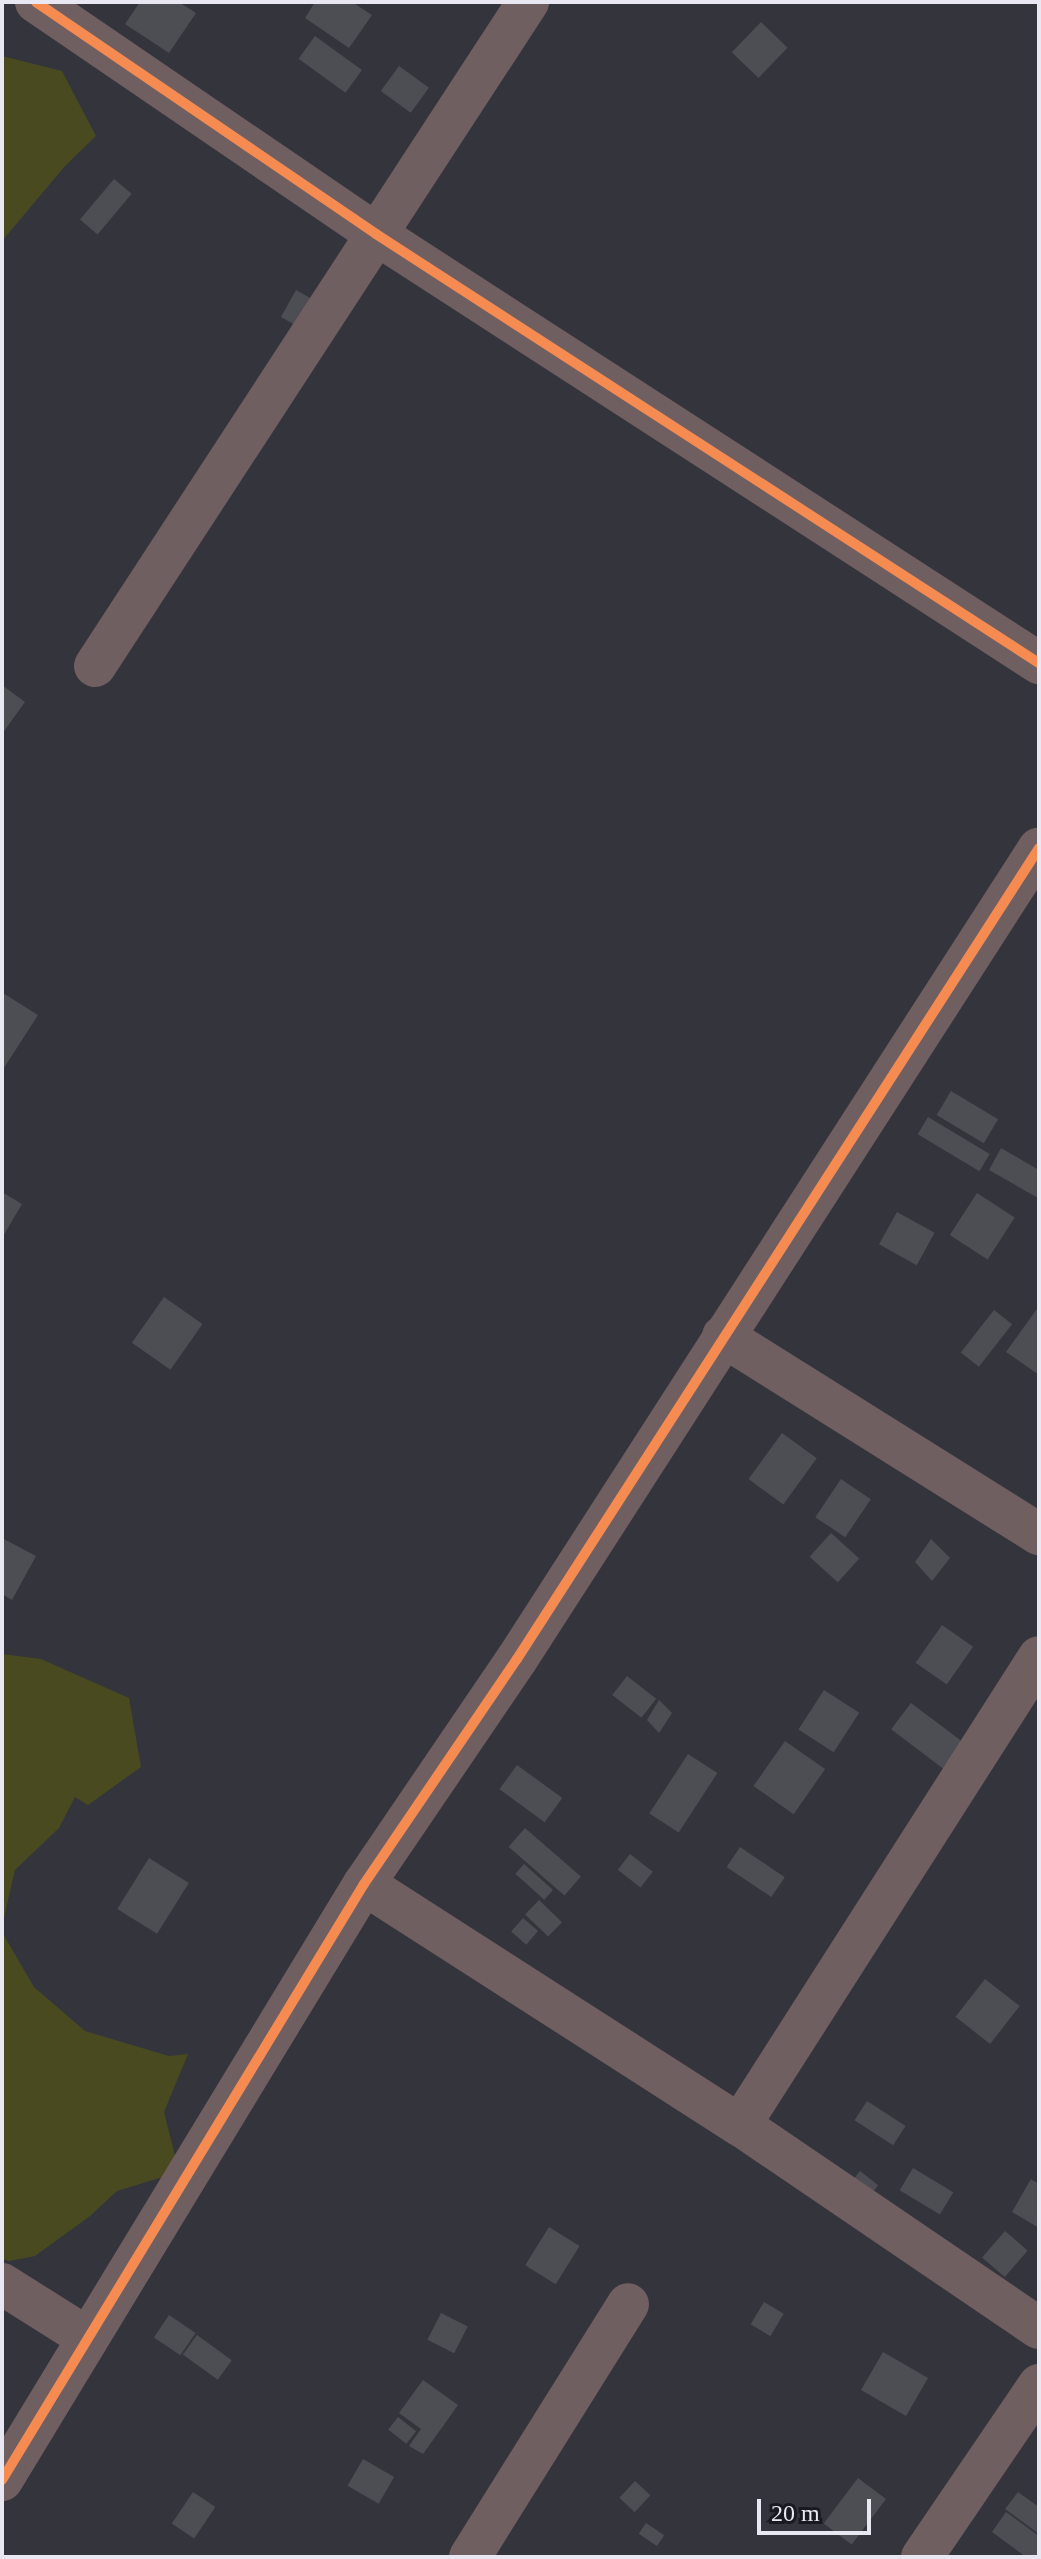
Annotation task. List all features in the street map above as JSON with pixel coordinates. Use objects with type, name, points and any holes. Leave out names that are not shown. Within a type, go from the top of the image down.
[{"type":"street","points":[[95,666],[528,2]]},
{"type":"street","points":[[42,4],[376,234],[1039,663]]},
{"type":"street","points":[[2,2480],[86,2337],[122,2285],[364,1884],[517,1659],[723,1336],[1026,895],[1039,848]]},
{"type":"street","points":[[723,1336],[1039,1534]]},
{"type":"street","points":[[740,2125],[1039,1657]]},
{"type":"street","points":[[364,1884],[740,2125],[1039,2328]]},
{"type":"street","points":[[2,2284],[86,2337]]},
{"type":"street","points":[[470,2557],[628,2304]]},
{"type":"street","points":[[922,2557],[1039,2385]]},
{"type":"shaded area","points":[[2,56],[62,71],[96,136],[65,166],[2,241]]},
{"type":"shaded area","points":[[2,1654],[41,1659],[129,1698],[141,1767],[88,1805],[75,1797],[59,1828],[15,1870],[2,1926]]},
{"type":"shaded area","points":[[2,1932],[34,1987],[85,2031],[169,2056],[188,2054],[164,2112],[179,2172],[117,2191],[90,2216],[35,2256],[9,2261],[2,2259]]},
{"type":"building","points":[[140,2],[179,2],[196,13],[169,53],[125,24]]},
{"type":"building","points":[[315,2],[352,2],[372,15],[349,48],[305,18]]},
{"type":"building","points":[[761,22],[788,48],[758,78],[732,52]]},
{"type":"building","points":[[315,36],[362,70],[345,93],[299,59]]},
{"type":"building","points":[[399,66],[429,88],[411,113],[381,91]]},
{"type":"building","points":[[114,179],[132,194],[98,234],[80,220]]},
{"type":"building","points":[[296,290],[314,300],[299,327],[281,317]]},
{"type":"building","points":[[2,685],[25,702],[2,734]]},
{"type":"building","points":[[2,995],[38,1015],[2,1071]]},
{"type":"building","points":[[951,1091],[998,1119],[984,1143],[937,1115]]},
{"type":"building","points":[[928,1117],[990,1154],[979,1171],[918,1134]]},
{"type":"building","points":[[1001,1148],[1039,1170],[1038,1198],[989,1170]]},
{"type":"building","points":[[2,1192],[22,1204],[2,1238]]},
{"type":"building","points":[[977,1193],[1015,1218],[988,1259],[950,1235]]},
{"type":"building","points":[[897,1212],[935,1233],[917,1265],[879,1244]]},
{"type":"building","points":[[164,1297],[203,1324],[170,1370],[132,1343]]},
{"type":"building","points":[[1039,1306],[1039,1375],[1006,1352]]},
{"type":"building","points":[[994,1310],[1012,1324],[979,1367],[961,1353]]},
{"type":"building","points":[[782,1433],[817,1458],[783,1504],[748,1479]]},
{"type":"building","points":[[841,1479],[871,1499],[845,1537],[815,1517]]},
{"type":"building","points":[[831,1533],[859,1558],[838,1582],[810,1557]]},
{"type":"building","points":[[2,1538],[36,1556],[12,1600],[2,1594]]},
{"type":"building","points":[[931,1539],[950,1558],[932,1581],[915,1562]]},
{"type":"building","points":[[942,1625],[973,1647],[947,1684],[916,1663]]},
{"type":"building","points":[[627,1676],[656,1699],[641,1718],[612,1695]]},
{"type":"building","points":[[824,1690],[859,1713],[834,1752],[798,1729]]},
{"type":"building","points":[[659,1700],[672,1713],[659,1733],[647,1720]]},
{"type":"building","points":[[911,1703],[965,1743],[945,1770],[891,1729]]},
{"type":"building","points":[[785,1741],[825,1769],[794,1814],[753,1786]]},
{"type":"building","points":[[688,1754],[717,1773],[679,1833],[649,1814]]},
{"type":"building","points":[[517,1765],[562,1798],[545,1822],[499,1789]]},
{"type":"building","points":[[525,1828],[581,1877],[564,1895],[509,1847]]},
{"type":"building","points":[[740,1847],[785,1877],[771,1897],[727,1867]]},
{"type":"building","points":[[630,1854],[653,1872],[641,1888],[618,1870]]},
{"type":"building","points":[[149,1858],[189,1883],[157,1934],[117,1909]]},
{"type":"building","points":[[524,1864],[553,1890],[544,1900],[515,1874]]},
{"type":"building","points":[[539,1900],[562,1922],[548,1937],[525,1914]]},
{"type":"building","points":[[523,1918],[538,1931],[526,1945],[511,1932]]},
{"type":"building","points":[[985,1979],[1020,2006],[990,2044],[955,2017]]},
{"type":"building","points":[[867,2101],[906,2126],[893,2145],[854,2120]]},
{"type":"building","points":[[913,2168],[953,2192],[940,2214],[900,2190]]},
{"type":"building","points":[[860,2171],[878,2185],[865,2202],[846,2188]]},
{"type":"building","points":[[1031,2179],[1039,2184],[1039,2228],[1012,2212]]},
{"type":"building","points":[[549,2227],[580,2246],[556,2284],[525,2265]]},
{"type":"building","points":[[1005,2231],[1028,2251],[1005,2277],[982,2257]]},
{"type":"building","points":[[764,2302],[784,2314],[770,2336],[751,2324]]},
{"type":"building","points":[[441,2313],[468,2327],[454,2353],[427,2340]]},
{"type":"building","points":[[169,2315],[196,2333],[180,2355],[154,2337]]},
{"type":"building","points":[[197,2335],[232,2360],[218,2380],[183,2354]]},
{"type":"building","points":[[883,2352],[928,2378],[906,2416],[861,2390]]},
{"type":"building","points":[[423,2380],[458,2405],[423,2454],[409,2446],[421,2429],[399,2413]]},
{"type":"building","points":[[398,2417],[416,2431],[406,2444],[388,2430]]},
{"type":"building","points":[[363,2459],[394,2477],[379,2504],[348,2486]]},
{"type":"building","points":[[858,2478],[886,2499],[852,2545],[824,2524]]},
{"type":"building","points":[[635,2481],[650,2495],[635,2512],[619,2498]]},
{"type":"building","points":[[193,2492],[215,2507],[194,2539],[172,2524]]},
{"type":"building","points":[[1018,2492],[1039,2507],[1039,2534],[1005,2509]]},
{"type":"building","points":[[1006,2512],[1039,2536],[1038,2557],[1026,2557],[992,2532]]},
{"type":"building","points":[[646,2523],[664,2535],[657,2546],[639,2534]]},
{"type":"cycle path","points":[[36,2],[376,234],[1039,663]]},
{"type":"cycle path","points":[[2,2480],[364,1884],[517,1659],[1039,848]]}]
